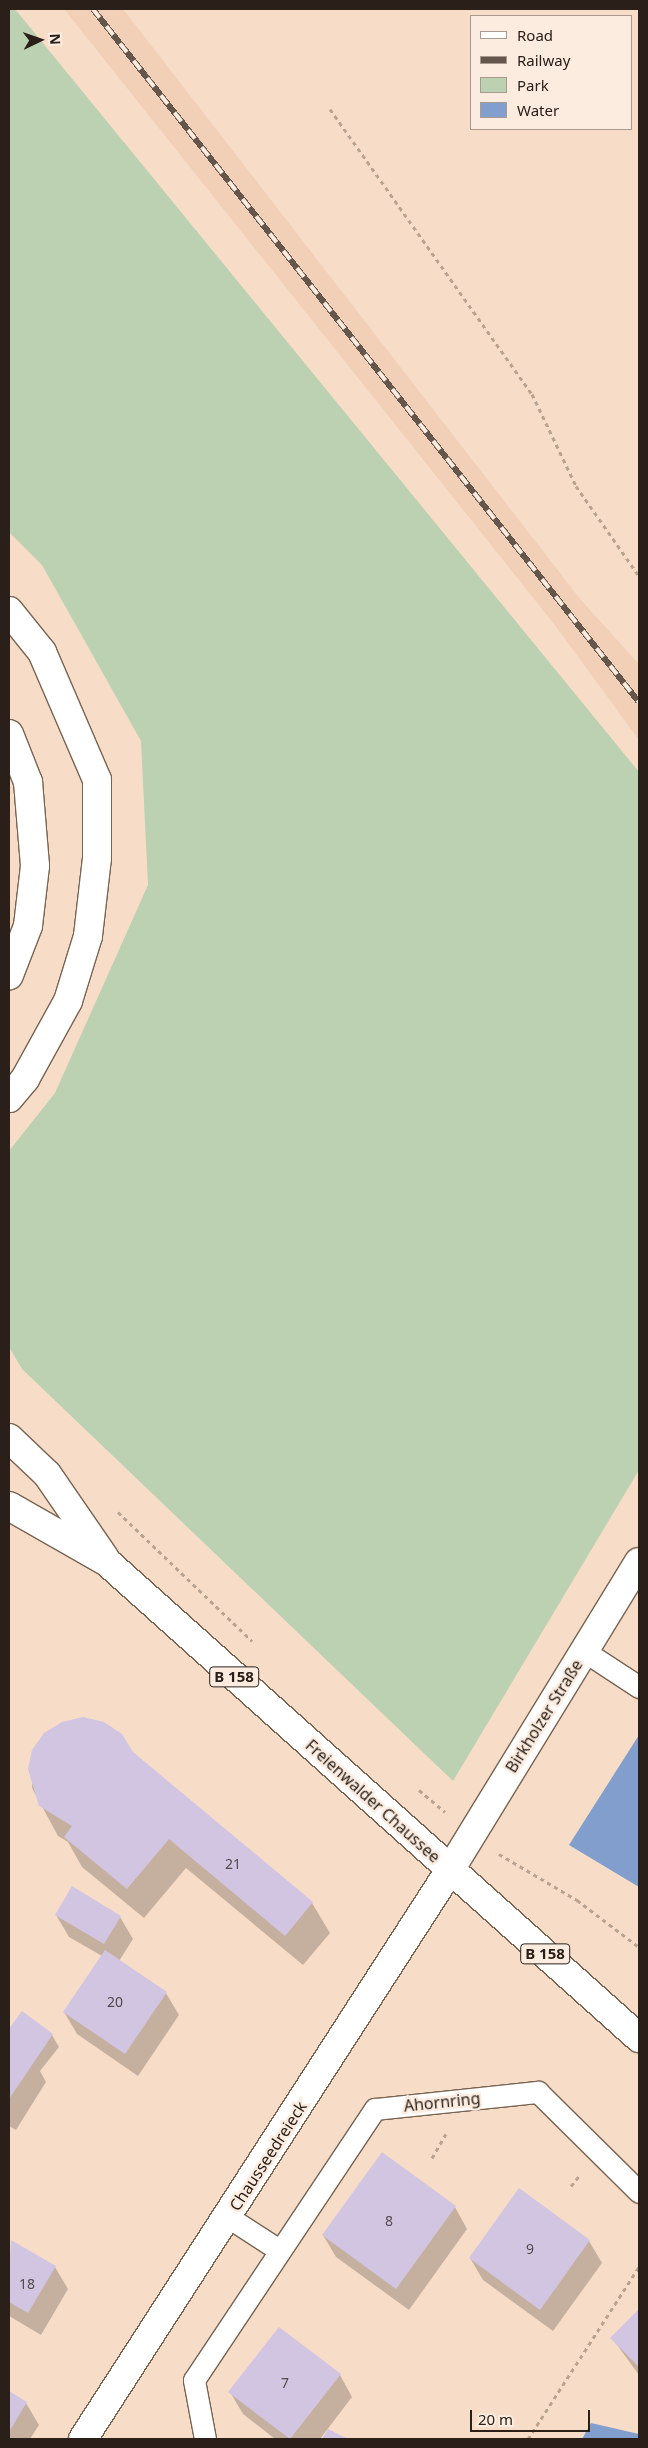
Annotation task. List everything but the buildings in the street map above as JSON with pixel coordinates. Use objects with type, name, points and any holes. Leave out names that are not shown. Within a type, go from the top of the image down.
[{"type":"main road","points":[[9,611],[42,652],[96,780],[97,858],[88,936],[68,1001],[25,1079],[9,1098]]},
{"type":"main road","points":[[9,734],[28,782],[36,866],[28,926],[9,975]]},
{"type":"main road","name":"Freienwalder Chaussee","points":[[9,1438],[47,1474],[108,1562]]},
{"type":"main road","name":"Freienwalder Chaussee","points":[[9,1506],[108,1562],[639,2038]]},
{"type":"main road","name":"Birkholzer Straße","points":[[450,1870],[639,1562]]},
{"type":"main road","name":"Chausseedreieck","points":[[83,2439],[228,2217],[450,1870]]},
{"type":"lane","points":[[584,1652],[639,1687]]},
{"type":"lane","name":"Ahornring","points":[[205,2439],[194,2380],[279,2250],[375,2109],[538,2092],[639,2192]]},
{"type":"lane","points":[[228,2217],[279,2250]]},
{"type":"path","points":[[330,109],[532,394],[576,486],[639,576]]},
{"type":"path","points":[[128,1522],[256,1645]]},
{"type":"path","points":[[410,1784],[515,1867],[577,1900],[639,1947]]},
{"type":"path","points":[[528,2439],[639,2267]]},
{"type":"shaded area","points":[[64,9],[123,9],[581,600],[639,664],[639,740],[554,624]]},
{"type":"green space","points":[[9,9],[15,9],[639,772],[639,1470],[453,1781],[22,1369],[9,1347],[9,1151],[55,1093],[148,885],[141,741],[42,565],[9,532]]},
{"type":"water","points":[[639,1735],[639,1887],[569,1845]]},
{"type":"water","points":[[591,2423],[639,2434],[639,2439],[582,2439]]},
{"type":"railway","points":[[93,9],[639,702]]}]
